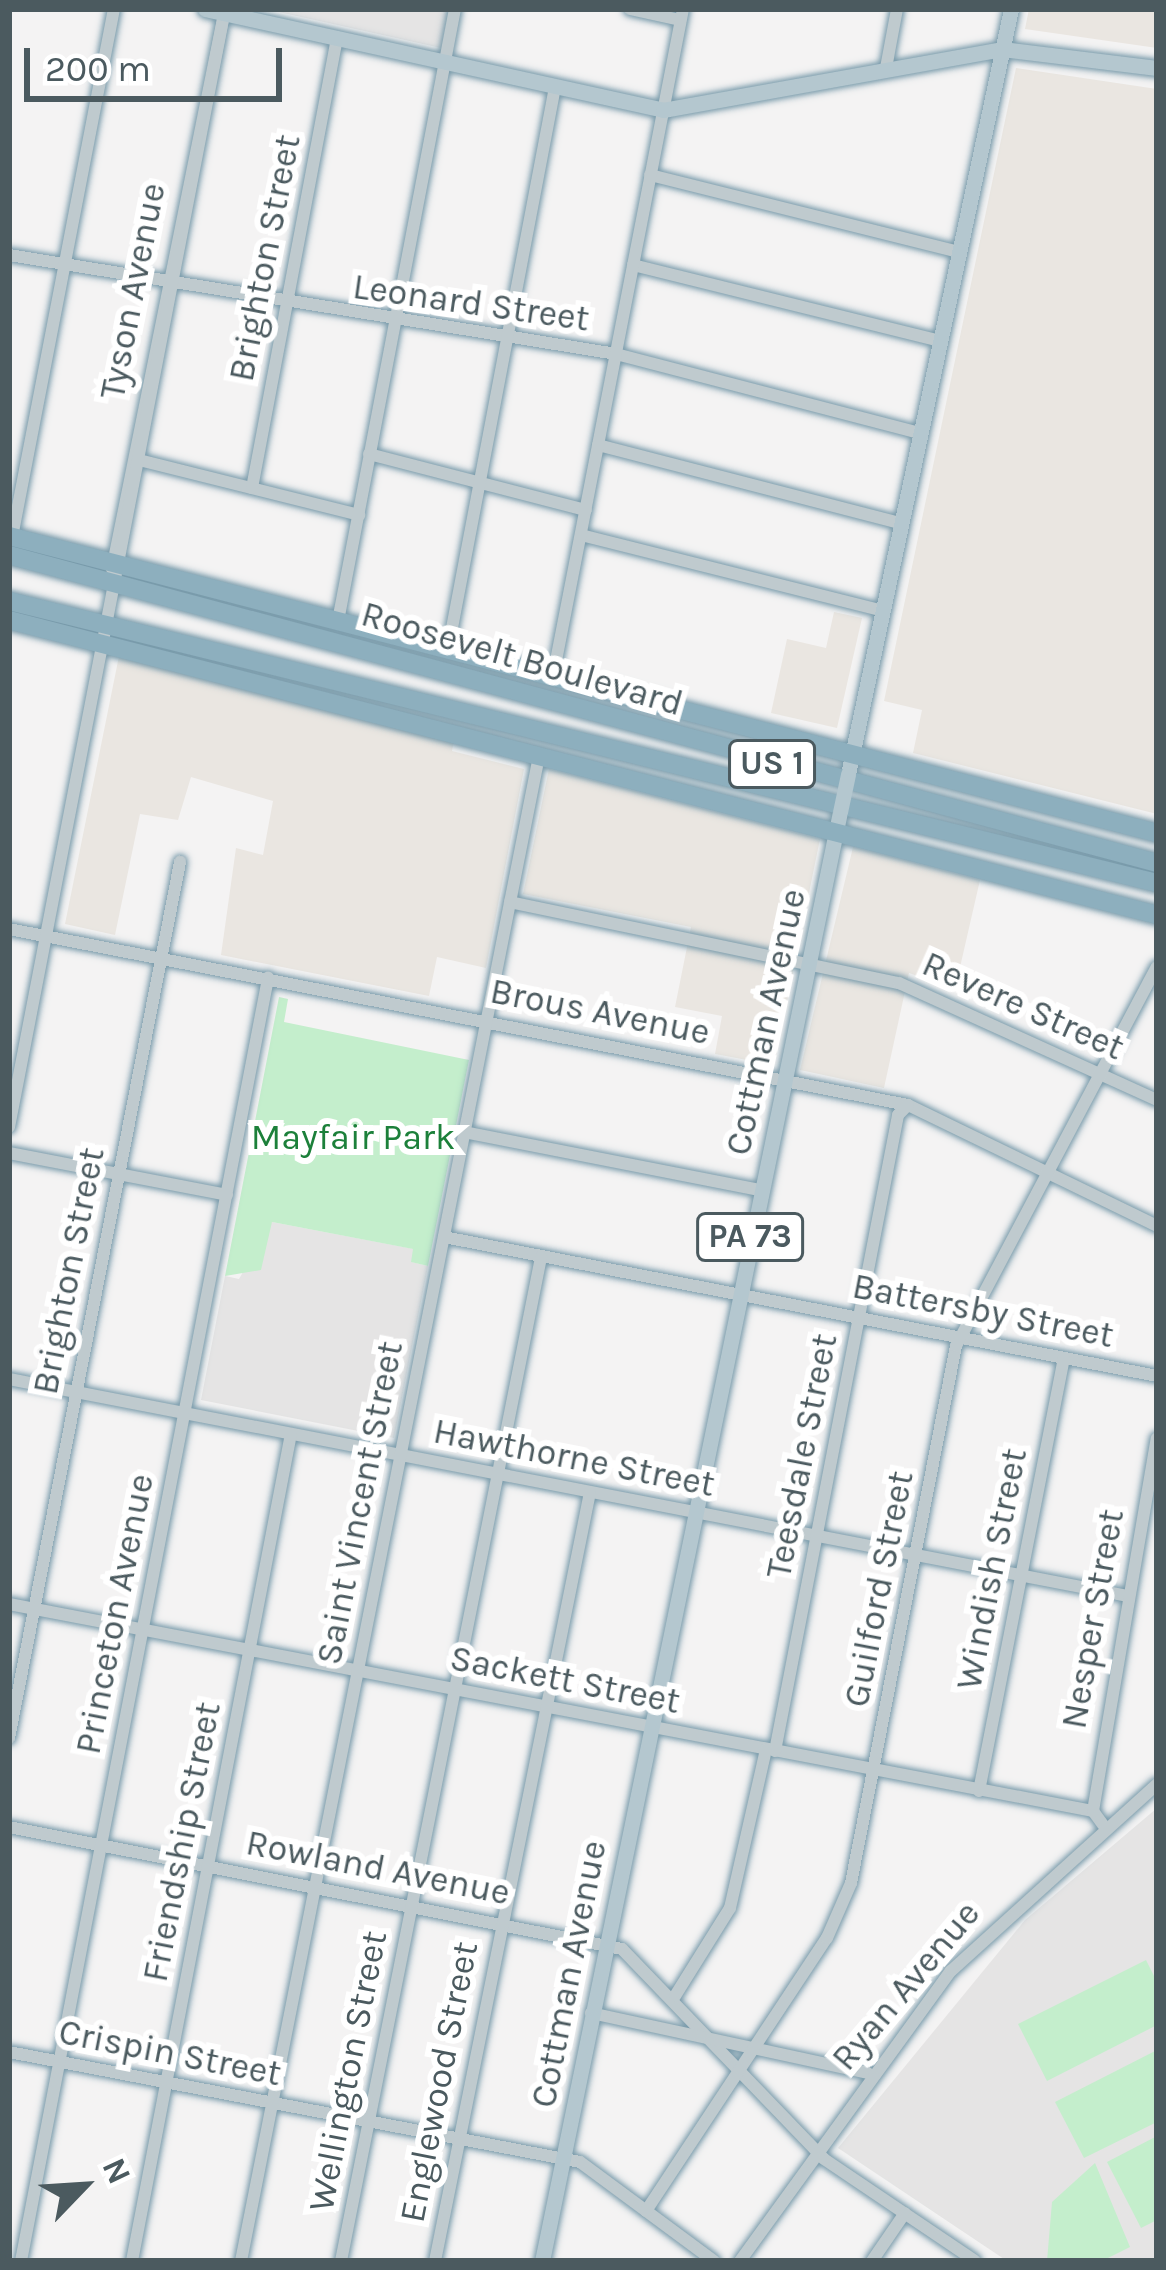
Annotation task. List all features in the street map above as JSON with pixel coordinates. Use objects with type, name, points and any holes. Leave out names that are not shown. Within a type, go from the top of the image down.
[{"type":"highway","name":"Roosevelt Boulevard","points":[[10,543],[554,676],[850,764],[1157,835]]},
{"type":"highway","name":"Roosevelt Boulevard","points":[[116,570],[217,608],[1157,863]]},
{"type":"highway","name":"Roosevelt Boulevard","points":[[9,602],[104,635],[538,757],[838,822],[1157,915]]},
{"type":"highway","points":[[217,608],[338,621]]},
{"type":"highway","name":"Roosevelt Boulevard","points":[[9,620],[104,635],[498,723],[1157,883]]},
{"type":"highway","points":[[498,723],[596,769]]},
{"type":"main road","points":[[206,9],[663,110],[1002,49],[1157,68]]},
{"type":"main road","name":"Cottman Avenue","points":[[542,2261],[738,1295],[1011,9]]},
{"type":"street","points":[[10,543],[114,9]]},
{"type":"street","points":[[338,621],[455,9]]},
{"type":"street","points":[[554,676],[681,15],[630,9]]},
{"type":"street","points":[[886,68],[897,9]]},
{"type":"street","name":"Tyson Avenue","points":[[9,1127],[225,11]]},
{"type":"street","name":"Brighton Street","points":[[251,488],[337,38]]},
{"type":"street","points":[[448,649],[555,87]]},
{"type":"street","points":[[650,175],[958,251]]},
{"type":"street","name":"Leonard Street","points":[[9,255],[172,287],[616,354],[920,433]]},
{"type":"street","points":[[633,266],[940,341]]},
{"type":"street","name":"Tyson Avenue","points":[[116,570],[143,461],[143,431]]},
{"type":"street","points":[[598,445],[900,523]]},
{"type":"street","points":[[369,454],[586,509]]},
{"type":"street","points":[[143,461],[358,515]]},
{"type":"street","points":[[581,536],[883,611]]},
{"type":"street","name":"Saint Vincent Street","points":[[241,2261],[538,757]]},
{"type":"street","name":"Brighton Street","points":[[9,1738],[180,862]]},
{"type":"street","name":"Revere Street","points":[[510,902],[809,962],[968,1006],[1157,1100]]},
{"type":"street","name":"Brous Avenue","points":[[9,928],[908,1106],[1157,1226]]},
{"type":"street","name":"Guilford Street","points":[[646,2212],[835,1919],[875,1770],[960,1338],[1157,967]]},
{"type":"street","name":"Princeton Avenue","points":[[21,2261],[268,978]]},
{"type":"street","name":"Teesdale Street","points":[[675,1996],[730,1908],[771,1750],[898,1115],[908,1106]]},
{"type":"street","points":[[464,1132],[760,1190]]},
{"type":"street","points":[[9,1154],[226,1196]]},
{"type":"street","name":"Battersby Street","points":[[444,1237],[1157,1376]]},
{"type":"street","name":"Wellington Street","points":[[341,2261],[541,1257]]},
{"type":"street","name":"Windish Street","points":[[979,1791],[1064,1358]]},
{"type":"street","name":"Hawthorne Street","points":[[9,1379],[1127,1596]]},
{"type":"street","name":"Friendship Street","points":[[132,2261],[291,1434]]},
{"type":"street","name":"Nesper Street","points":[[1094,1811],[1157,1438]]},
{"type":"street","name":"Englewood Street","points":[[435,2261],[590,1492]]},
{"type":"street","name":"Sackett Street","points":[[9,1604],[1094,1811]]},
{"type":"street","name":"Ryan Avenue","points":[[740,2261],[868,2073],[988,1931],[1103,1825],[1157,1784]]},
{"type":"street","points":[[1094,1811],[1103,1825]]},
{"type":"street","name":"Rowland Avenue","points":[[9,1827],[605,1943],[642,1960],[816,2148],[975,2261]]},
{"type":"street","points":[[591,2013],[868,2073]]},
{"type":"street","name":"Crispin Street","points":[[9,2052],[562,2158],[714,2261]]},
{"type":"street","points":[[872,2261],[904,2213]]},
{"type":"shaded area","points":[[265,9],[449,9],[441,48]]},
{"type":"shaded area","points":[[1029,9],[1157,9],[1157,48],[1025,29]]},
{"type":"shaded area","points":[[1016,68],[1157,89],[1157,814],[913,753],[922,710],[884,701]]},
{"type":"shaded area","points":[[834,612],[862,618],[837,728],[771,713],[787,639],[826,648]]},
{"type":"shaded area","points":[[119,656],[454,741],[452,751],[524,769],[486,968],[437,957],[429,996],[221,955],[236,848],[263,855],[273,801],[191,777],[178,820],[140,814],[115,935],[65,924]]},
{"type":"shaded area","points":[[549,769],[820,839],[774,1065],[715,1054],[722,1016],[675,1007],[691,927],[523,894]]},
{"type":"shaded area","points":[[853,847],[980,880],[955,989],[909,973],[884,1088],[800,1070]]},
{"type":"shaded area","points":[[272,1222],[414,1249],[412,1262],[428,1266],[394,1438],[201,1400],[225,1276],[239,1279]]},
{"type":"shaded area","points":[[1157,1808],[1157,2261],[1007,2261],[838,2148],[1025,1920]]},
{"type":"green space","name":"Mayfair Park","points":[[279,997],[288,999],[284,1022],[469,1060],[428,1266],[411,1262],[413,1249],[272,1222],[261,1270],[225,1276]]},
{"type":"green space","points":[[1146,1960],[1157,1982],[1157,2025],[1047,2081],[1018,2024]]},
{"type":"green space","points":[[1157,2050],[1157,2122],[1084,2158],[1055,2102]]},
{"type":"green space","points":[[1157,2136],[1157,2220],[1141,2228],[1107,2162]]},
{"type":"green space","points":[[1095,2163],[1130,2247],[1102,2261],[1047,2261],[1052,2202]]}]
